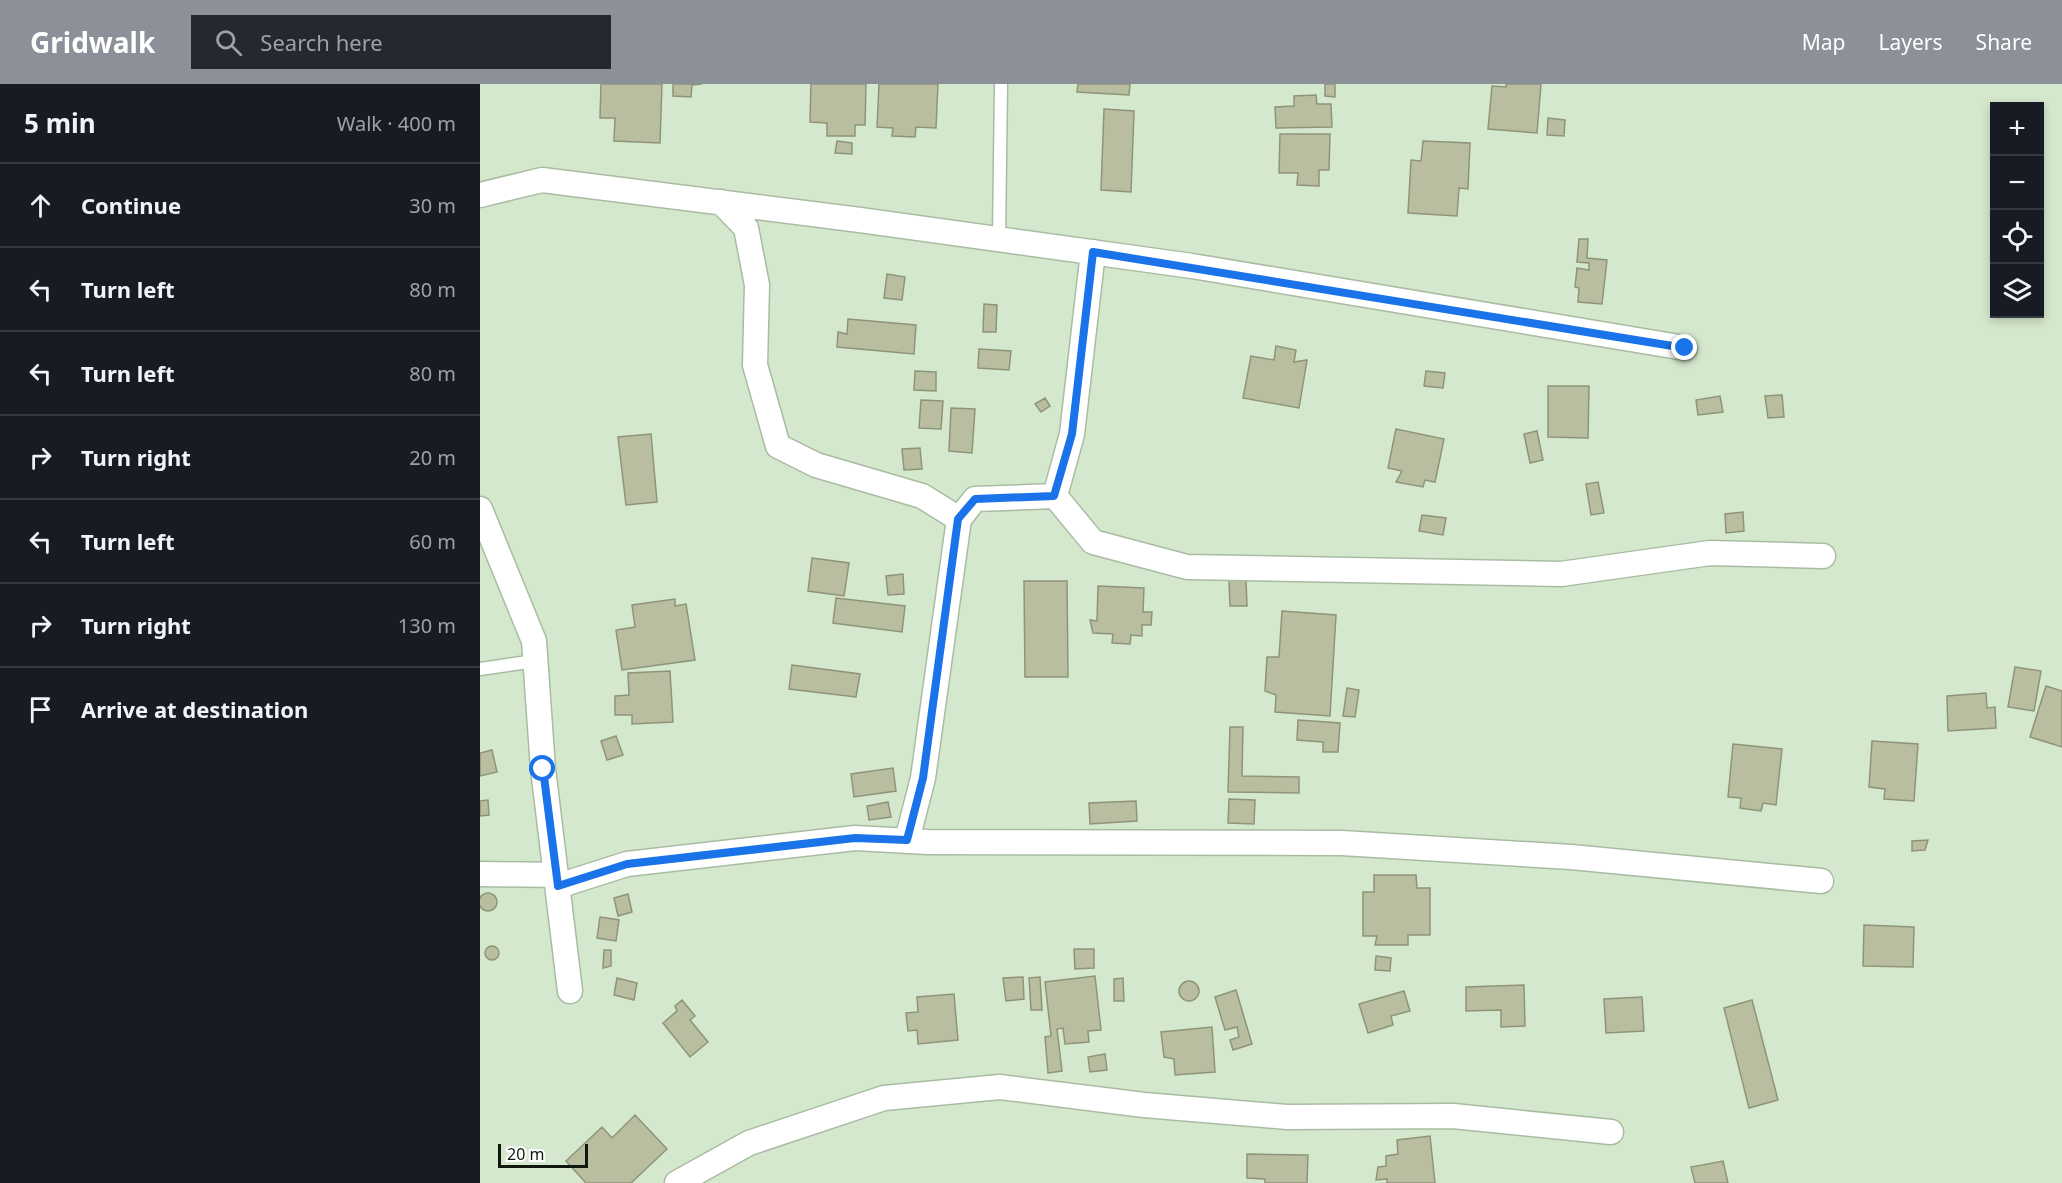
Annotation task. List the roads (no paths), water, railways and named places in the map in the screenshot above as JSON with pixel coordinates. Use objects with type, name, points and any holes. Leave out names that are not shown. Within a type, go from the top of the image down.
[{"type":"street","points":[[480,195],[542,180],[722,202],[1093,252],[1685,348]]},
{"type":"street","points":[[722,202],[746,228],[757,285],[755,365],[778,446],[816,465],[922,496],[958,519]]},
{"type":"street","points":[[1054,496],[1072,434],[1093,252]]},
{"type":"street","points":[[907,840],[923,778],[958,519],[975,499],[1054,496]]},
{"type":"street","points":[[1054,496],[1093,542],[1187,567],[1561,574],[1710,553],[1822,556]]},
{"type":"street","points":[[480,509],[534,641],[543,769],[570,991]]},
{"type":"street","points":[[480,874],[557,880],[627,864],[855,838],[1342,843],[1571,857],[1821,881]]},
{"type":"street","points":[[677,1183],[749,1143],[884,1098],[1000,1087],[1144,1105],[1287,1117],[1453,1116],[1611,1132]]},
{"type":"lane","points":[[999,239],[1001,84]]},
{"type":"lane","points":[[480,669],[535,661]]}]
